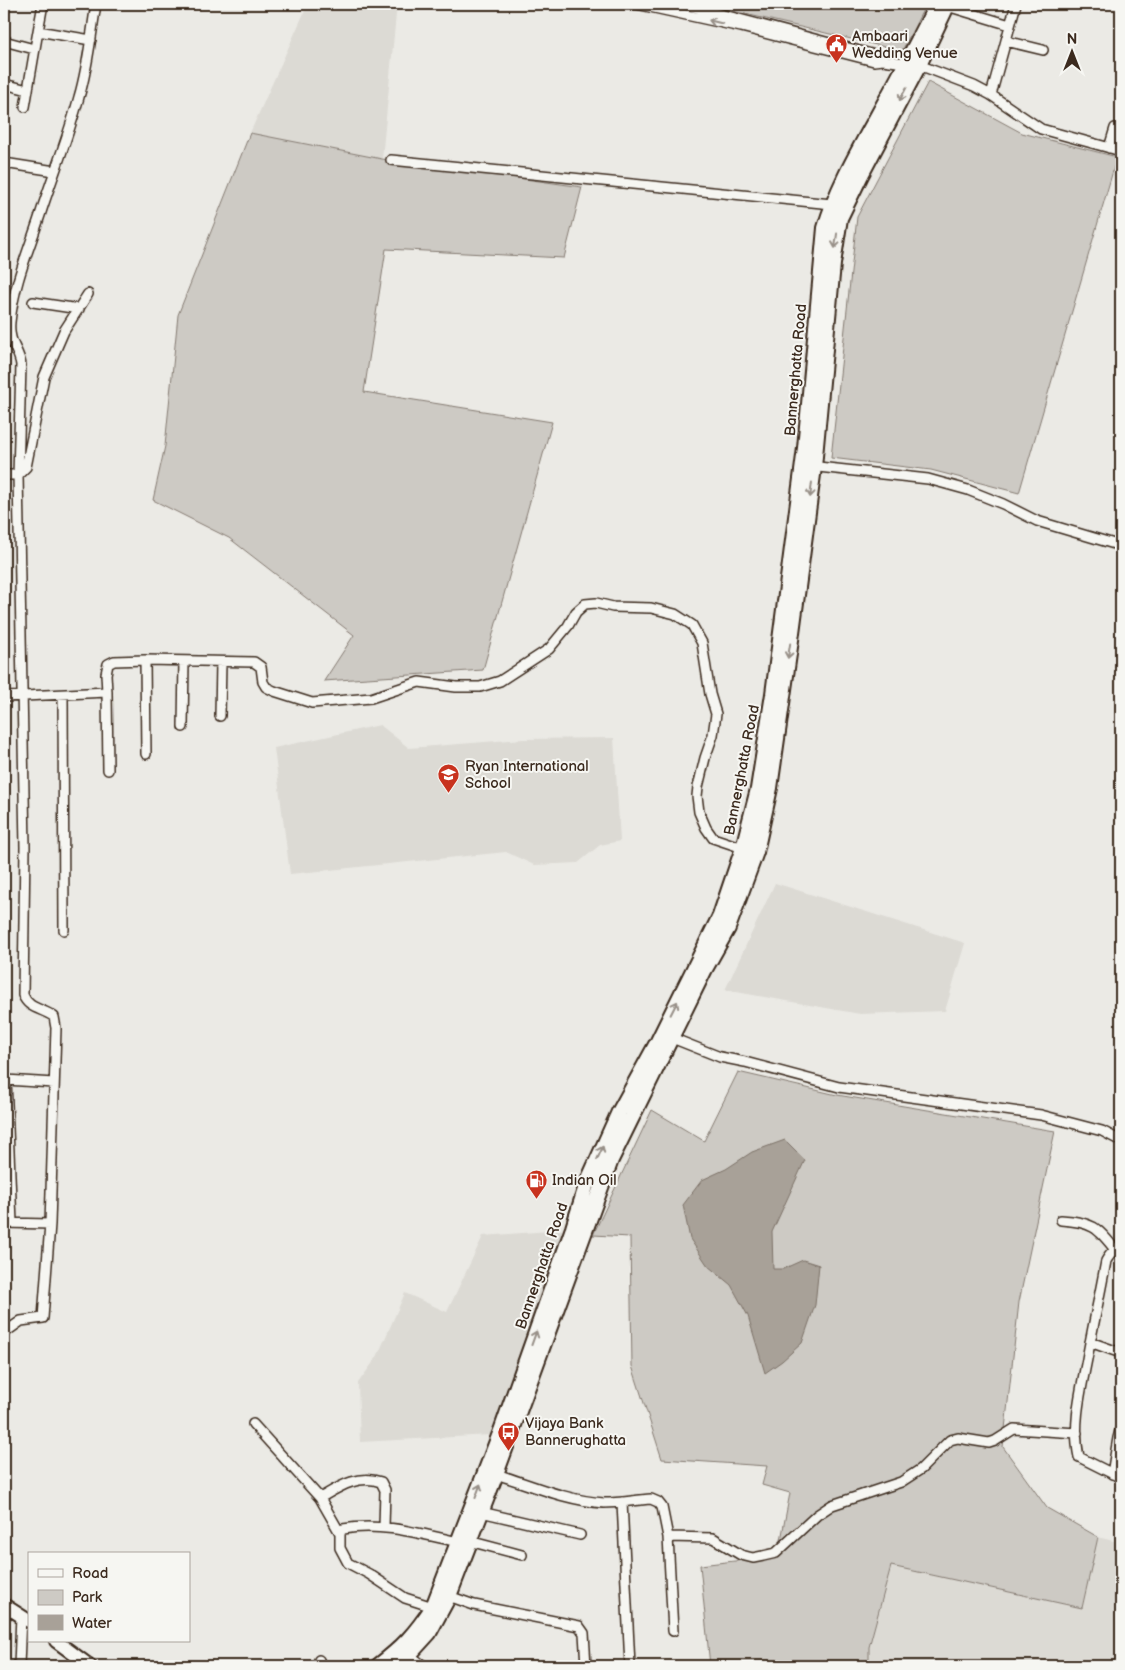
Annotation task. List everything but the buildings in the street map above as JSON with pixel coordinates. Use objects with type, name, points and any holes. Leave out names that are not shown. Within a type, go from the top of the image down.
[{"type":"main road","name":"Bannerghatta Road","points":[[394,1666],[409,1655],[429,1633],[549,1312],[611,1160],[705,969],[728,928],[756,852],[770,788],[791,640],[808,466],[840,218],[913,64],[944,4]]},
{"type":"main road","name":"Bannerghatta Road","points":[[464,1542],[481,1512],[496,1474],[549,1312],[587,1183],[619,1112],[658,1041],[720,916],[743,848],[758,789],[808,466],[813,368],[825,228],[832,204],[848,170],[913,64]]},
{"type":"main road","name":"Bannerghatta Road","points":[[378,1666],[416,1633],[444,1594]]},
{"type":"main road","points":[[4,1606],[25,1618]]},
{"type":"main road","points":[[57,1642],[90,1666]]},
{"type":"street","points":[[25,107],[43,4]]},
{"type":"street","points":[[4,1333],[21,1321],[43,1318],[50,1224],[56,1028],[54,1017],[49,1013],[29,1006],[23,995],[25,847],[18,475],[21,365],[20,358],[11,343],[7,330],[17,282],[27,247],[80,96],[96,4]]},
{"type":"street","points":[[636,4],[741,27],[874,61],[883,60],[913,64],[974,86],[991,95],[1041,129],[1121,151]]},
{"type":"street","points":[[682,4],[875,55],[883,60]]},
{"type":"street","points":[[944,4],[1010,25]]},
{"type":"street","points":[[991,95],[1016,4]]},
{"type":"street","points":[[38,31],[90,40]]},
{"type":"street","points":[[1006,41],[1043,50]]},
{"type":"street","points":[[4,42],[34,49]]},
{"type":"street","points":[[4,84],[28,90]]},
{"type":"street","points":[[1109,148],[1115,128]]},
{"type":"street","points":[[391,160],[832,204]]},
{"type":"street","points":[[4,163],[55,171]]},
{"type":"street","points":[[18,475],[26,466],[44,377],[53,352],[64,330],[88,294]]},
{"type":"street","points":[[33,302],[79,309]]},
{"type":"street","points":[[808,466],[928,479],[946,483],[968,490],[1037,521],[1121,546]]},
{"type":"street","points":[[4,474],[18,475]]},
{"type":"street","points":[[108,770],[106,674],[108,664],[114,661],[258,663],[266,687],[312,703],[371,698],[419,682],[456,688],[480,688],[500,681],[549,649],[568,626],[576,612],[585,604],[651,608],[675,614],[692,625],[702,643],[710,694],[716,714],[713,735],[698,787],[699,812],[702,821],[713,838],[743,848]]},
{"type":"street","points":[[145,660],[146,754]]},
{"type":"street","points":[[183,727],[184,661]]},
{"type":"street","points":[[220,716],[221,662]]},
{"type":"street","points":[[4,697],[107,692]]},
{"type":"street","points":[[63,694],[64,930]]},
{"type":"street","points":[[672,1038],[720,1057],[839,1087],[1041,1115],[1102,1131],[1121,1141]]},
{"type":"street","points":[[50,1224],[8,1223],[5,1079],[54,1083]]},
{"type":"street","points":[[1061,1220],[1076,1221],[1099,1229],[1119,1251],[1110,1254],[1106,1261],[1079,1401],[1077,1449],[1079,1458],[1121,1478]]},
{"type":"street","points":[[1090,1342],[1121,1353]]},
{"type":"street","points":[[252,1424],[320,1498],[340,1533],[340,1548],[348,1563],[369,1574],[405,1598],[433,1608]]},
{"type":"street","points":[[1112,1474],[1121,1426]]},
{"type":"street","points":[[668,1537],[714,1538],[741,1555],[753,1558],[776,1553],[817,1515],[832,1505],[901,1482],[921,1469],[950,1440],[958,1438],[989,1443],[996,1441],[1014,1429],[1077,1433]]},
{"type":"street","points":[[496,1474],[569,1497],[604,1503],[650,1499],[658,1502],[662,1507],[668,1537],[673,1631]]},
{"type":"street","points":[[320,1498],[343,1485],[360,1479],[381,1482],[385,1490],[384,1527]]},
{"type":"street","points":[[622,1502],[630,1666]]},
{"type":"street","points":[[481,1512],[580,1535]]},
{"type":"street","points":[[340,1533],[343,1529],[359,1526],[384,1527],[522,1555]]},
{"type":"street","points":[[444,1594],[474,1605],[580,1626],[584,1633],[586,1666]]},
{"type":"street","points":[[19,1666],[25,1618]]},
{"type":"street","points":[[409,1655],[424,1666]]},
{"type":"shaded area","points":[[308,4],[397,4],[382,159],[250,133]]},
{"type":"shaded area","name":"Ryan International School","points":[[380,725],[409,748],[523,739],[614,738],[620,841],[600,845],[578,863],[534,865],[506,852],[290,874],[274,748]]},
{"type":"shaded area","points":[[775,883],[965,943],[945,1011],[860,1014],[725,990]]},
{"type":"shaded area","points":[[563,1230],[491,1435],[360,1442],[358,1383],[377,1357],[405,1293],[447,1312],[483,1236]]},
{"type":"shaded area","points":[[1098,1537],[1121,1543],[1121,1666],[869,1666],[869,1647],[891,1566],[1082,1608]]},
{"type":"green space","points":[[703,4],[926,4],[902,51]]},
{"type":"green space","points":[[928,82],[1022,133],[1117,157],[1019,493],[931,470],[831,458],[857,217]]},
{"type":"green space","points":[[250,133],[382,159],[582,187],[564,258],[386,249],[364,392],[552,422],[483,670],[324,681],[354,635],[229,538],[153,500],[165,446],[178,315]]},
{"type":"green space","points":[[738,1072],[837,1095],[1055,1131],[1019,1302],[1003,1447],[1047,1508],[1098,1537],[1082,1608],[891,1566],[869,1647],[869,1666],[710,1666],[700,1565],[778,1556],[790,1493],[762,1485],[767,1466],[662,1459],[632,1366],[630,1237],[593,1235],[652,1110],[704,1141]]},
{"type":"water","points":[[785,1140],[805,1160],[772,1232],[773,1269],[783,1269],[803,1260],[819,1265],[815,1305],[802,1343],[765,1373],[748,1316],[731,1285],[708,1266],[690,1239],[683,1205],[702,1180],[726,1169],[752,1152]]},
{"type":"place","name":"Ambaari Wedding Venue","points":[[836,64]]},
{"type":"place","name":"Ryan International School","points":[[449,794]]},
{"type":"place","name":"Indian Oil","points":[[536,1199]]},
{"type":"place","name":"Vijaya Bank Bannerughatta","points":[[509,1451]]}]
